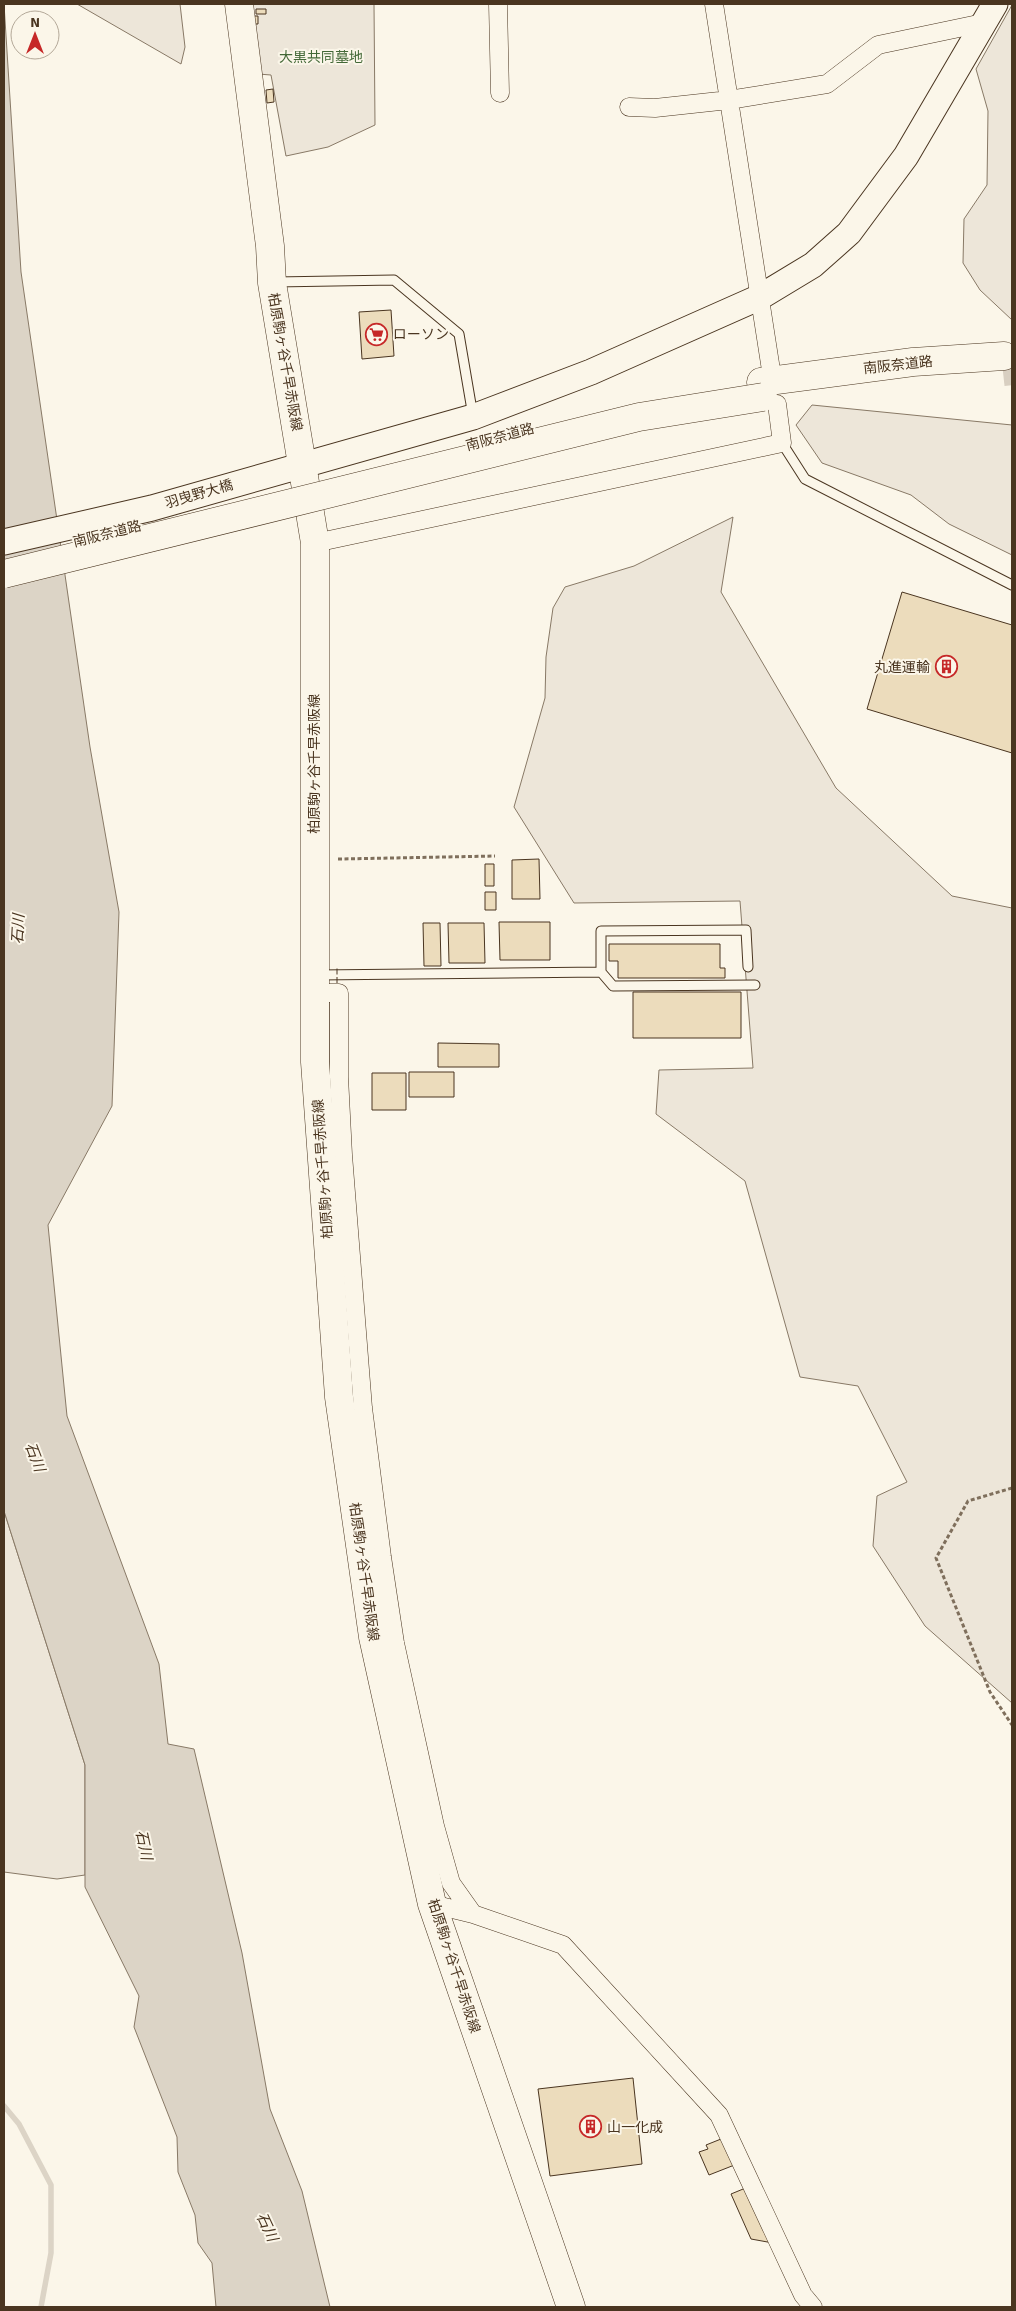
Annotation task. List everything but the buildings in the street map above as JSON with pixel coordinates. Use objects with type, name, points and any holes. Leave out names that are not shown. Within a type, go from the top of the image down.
[{"type":"main road","name":"柏原駒ヶ谷千早赤阪線","points":[[239,4],[270,246],[272,282],[315,543],[315,1062],[339,1397],[372,1637],[432,1904],[571,2307]]},
{"type":"main road","name":"南阪奈道路","points":[[4,574],[639,417],[768,389],[913,362],[1003,364]]},
{"type":"main road","name":"南阪奈道路","points":[[4,560],[459,448],[632,401],[768,389]]},
{"type":"street","points":[[498,4],[500,93]]},
{"type":"street","points":[[315,543],[782,443],[768,389],[760,297],[714,4]]},
{"type":"street","points":[[629,107],[655,108],[729,100],[828,84],[878,45],[989,13]]},
{"type":"street","name":"羽曳野大橋","points":[[4,542],[152,508],[473,417],[591,372],[760,297],[813,266],[849,233],[906,156],[989,13]]},
{"type":"street","points":[[314,984],[338,993],[339,1077],[343,1155],[363,1408],[395,1643],[420,1760],[451,1883],[473,1914]]},
{"type":"street","points":[[432,1904],[473,1914],[563,1945],[719,2114],[803,2295],[813,2307]]},
{"type":"lane","points":[[272,282],[394,280],[459,334],[473,417]]},
{"type":"lane","points":[[782,443],[805,479],[1012,585]]},
{"type":"lane","points":[[748,967],[746,930],[601,931],[601,972],[613,986],[755,986]]},
{"type":"lane","points":[[314,984],[601,972]]},
{"type":"path","points":[[314,861],[495,856]]},
{"type":"path","points":[[1012,1488],[968,1501],[936,1558],[990,1692],[1012,1725]]},
{"type":"green space","points":[[77,4],[180,4],[185,47],[181,64]]},
{"type":"green space","name":"大黒共同墓地","points":[[251,4],[374,4],[375,125],[328,147],[286,156],[271,75],[258,74]]},
{"type":"green space","points":[[1012,5],[1012,320],[980,290],[963,263],[964,219],[987,185],[988,111],[976,69]]},
{"type":"green space","points":[[812,405],[1012,425],[1012,555],[949,524],[911,495],[822,463],[796,425]]},
{"type":"green space","points":[[733,517],[721,592],[836,788],[952,896],[1012,908],[1012,1703],[925,1626],[873,1546],[877,1496],[907,1482],[858,1386],[800,1377],[745,1181],[656,1114],[659,1070],[753,1068],[740,901],[574,903],[514,807],[545,698],[546,657],[553,608],[565,587],[634,566]]},
{"type":"green space","points":[[4,1511],[85,1765],[85,1875],[57,1879],[4,1872]]},
{"type":"water","name":"石川","points":[[4,4],[21,272],[90,747],[119,912],[112,1106],[48,1225],[67,1416],[159,1664],[168,1744],[194,1749],[242,1953],[270,2109],[302,2191],[330,2307],[216,2307],[212,2263],[198,2243],[195,2215],[178,2172],[177,2137],[134,2027],[139,1996],[85,1887],[85,1765],[4,1511]]},
{"type":"waterway","points":[[4,2106],[19,2124],[51,2185],[51,2253],[41,2307]]},
{"type":"tunnel","points":[[1003,372],[1012,371]]},
{"type":"fence","points":[[337,966],[337,983]]},
{"type":"place","name":"ローソン","points":[[377,334]]},
{"type":"place","name":"丸進運輸","points":[[946,667]]},
{"type":"place","name":"山一化成","points":[[591,2127]]}]
